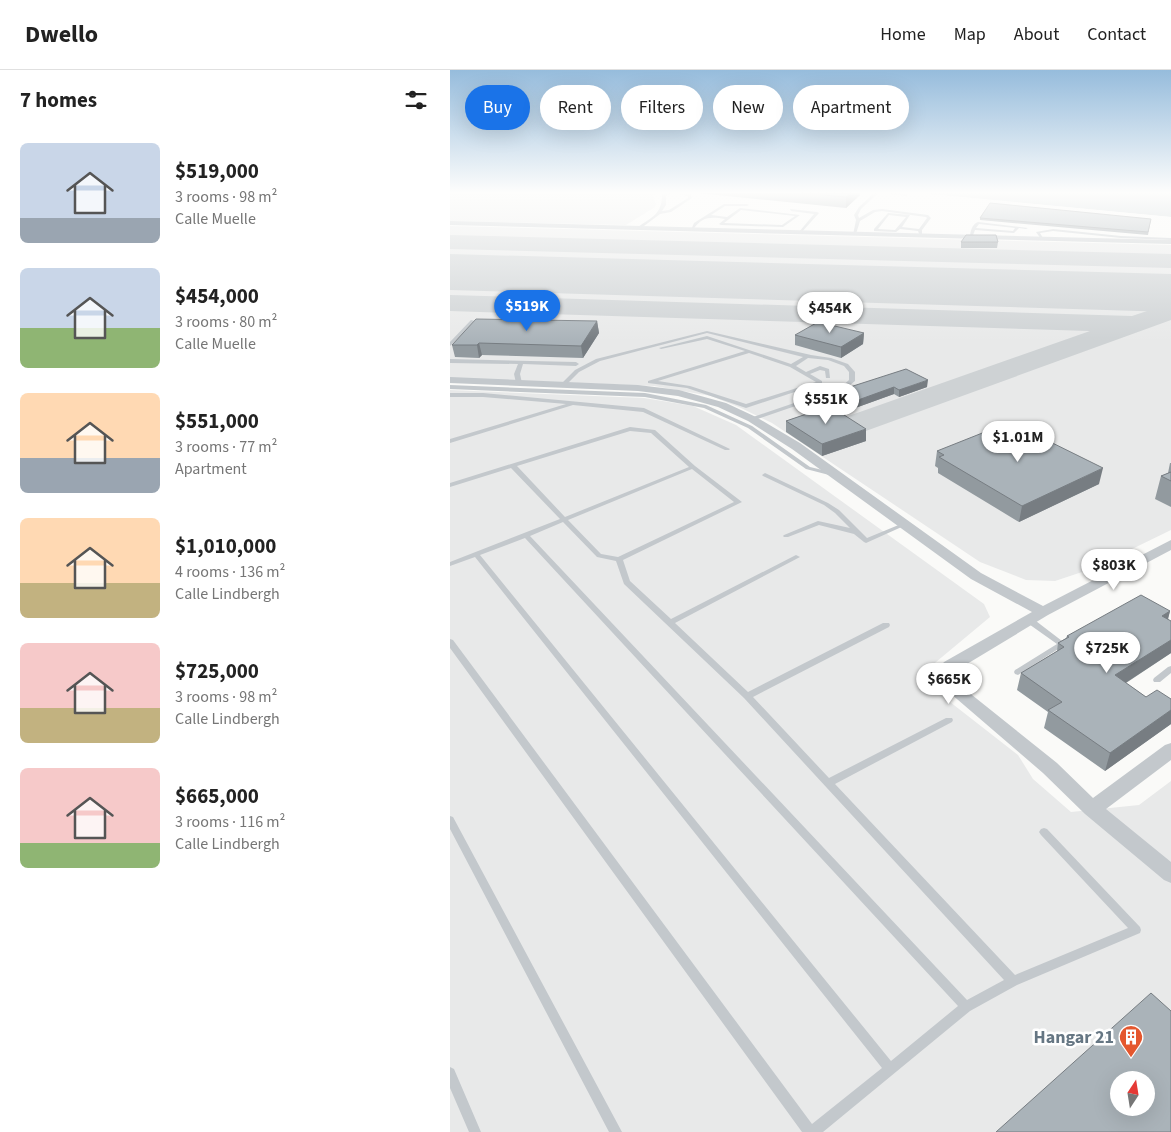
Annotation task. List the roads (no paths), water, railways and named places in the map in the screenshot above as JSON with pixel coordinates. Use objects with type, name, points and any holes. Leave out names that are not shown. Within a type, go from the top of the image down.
[{"type":"street","points":[[450,380],[638,388],[679,394],[722,405],[752,419],[840,476],[903,525],[1036,616]]},
{"type":"street","points":[[1171,544],[1036,616],[950,666],[944,672],[944,681],[1050,768],[1092,809],[1171,874]]},
{"type":"street","points":[[1092,809],[1171,750]]},
{"type":"lane","points":[[450,345],[473,321]]},
{"type":"lane","points":[[563,385],[577,371],[598,360],[707,332],[808,356],[829,359],[846,366],[852,372],[852,381],[843,388],[752,419]]},
{"type":"lane","points":[[660,348],[707,337],[727,342],[748,352],[792,366],[820,382],[746,406],[688,387],[650,382],[748,352]]},
{"type":"lane","points":[[792,366],[808,356]]},
{"type":"lane","points":[[450,361],[576,364]]},
{"type":"lane","points":[[519,383],[517,374],[521,363]]},
{"type":"lane","points":[[805,374],[820,368],[827,370],[828,377]]},
{"type":"lane","points":[[450,387],[645,394],[706,407],[750,427],[808,468],[840,476]]},
{"type":"lane","points":[[450,395],[483,395],[644,410],[727,449]]},
{"type":"lane","points":[[450,441],[575,404]]},
{"type":"lane","points":[[450,486],[513,466],[630,429],[653,431],[739,502],[619,559],[599,556],[513,466]]},
{"type":"lane","points":[[450,564],[564,520],[694,466]]},
{"type":"lane","points":[[766,475],[784,486],[826,504],[840,514],[866,541],[903,525]]},
{"type":"lane","points":[[786,536],[818,522],[856,532]]},
{"type":"lane","points":[[526,535],[966,1007]]},
{"type":"lane","points":[[476,554],[890,1069]]},
{"type":"lane","points":[[670,623],[796,557]]},
{"type":"lane","points":[[619,559],[627,582],[747,696],[1013,981]]},
{"type":"lane","points":[[1036,616],[1062,644]]},
{"type":"lane","points":[[747,696],[886,625]]},
{"type":"lane","points":[[1018,672],[1070,639]]},
{"type":"lane","points":[[450,642],[812,1132],[966,1007],[1013,981],[1136,930],[1044,832]]},
{"type":"lane","points":[[1157,680],[1171,669]]},
{"type":"lane","points":[[828,783],[949,720]]},
{"type":"lane","points":[[450,820],[616,1132]]},
{"type":"lane","points":[[450,1072],[475,1132]]},
{"type":"place","name":"Hangar 21","points":[[1131,1058]]}]
